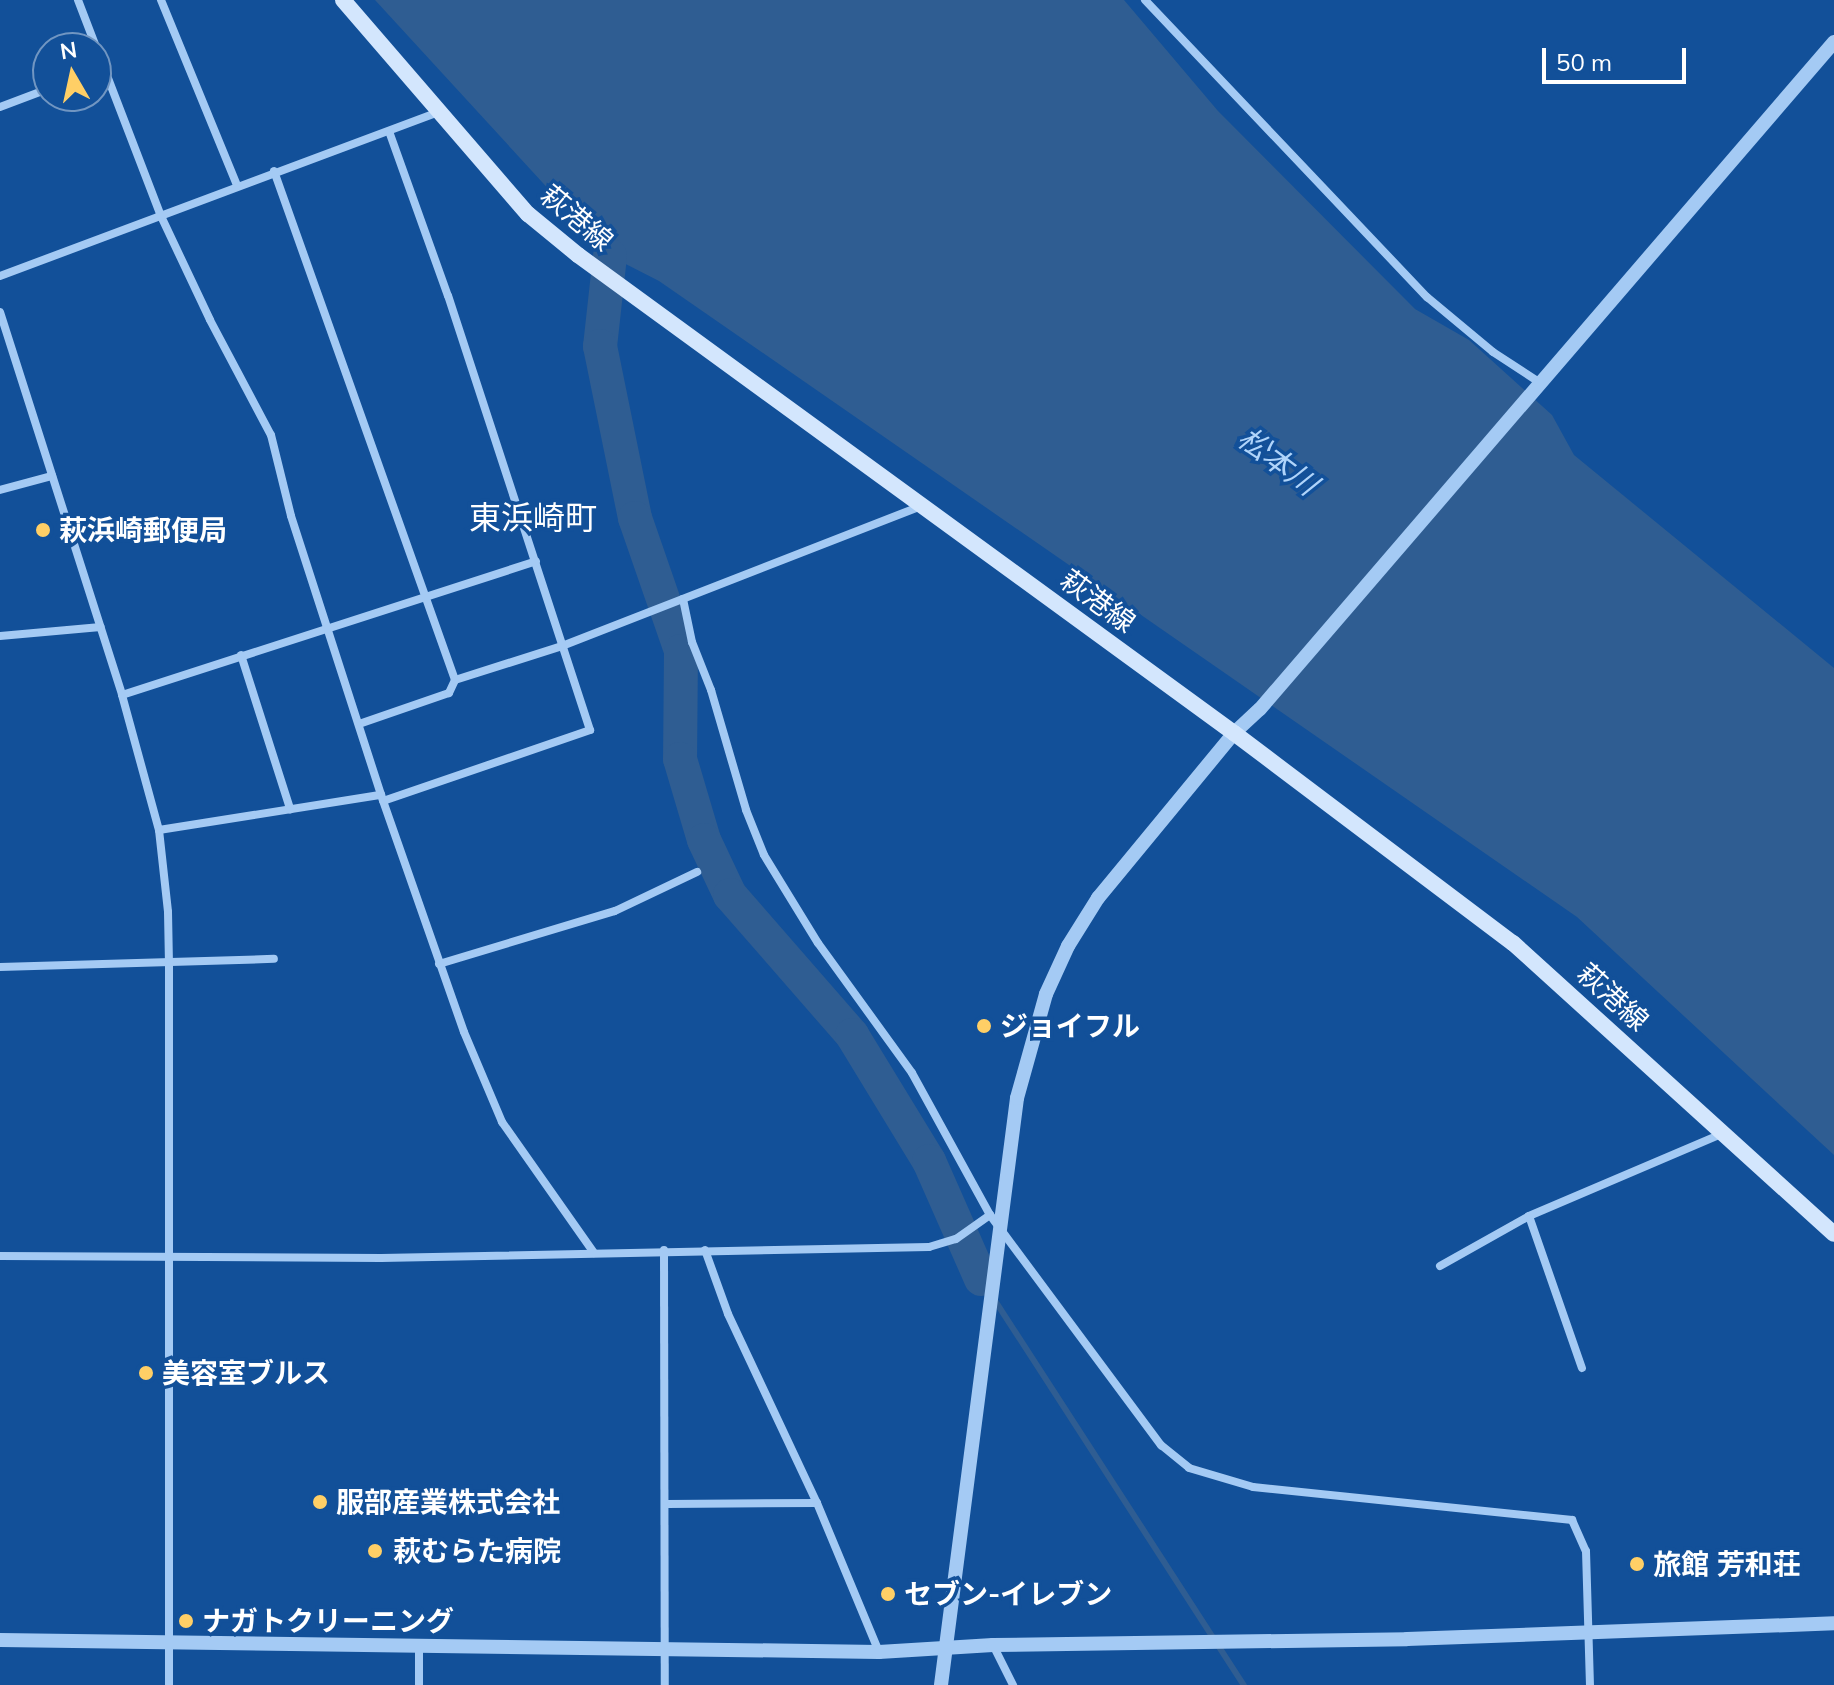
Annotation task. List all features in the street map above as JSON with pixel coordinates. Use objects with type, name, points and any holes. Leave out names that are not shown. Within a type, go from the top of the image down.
[{"type":"main road","name":"萩港線","points":[[343,0],[373,30],[528,214],[578,255],[1234,733],[1513,943],[1834,1234]]},
{"type":"street","points":[[78,0],[88,32]]},
{"type":"street","points":[[161,0],[237,185]]},
{"type":"street","points":[[1145,0],[1427,297],[1536,386]]},
{"type":"street","points":[[941,1685],[1017,1098],[1046,994],[1068,946],[1098,898],[1234,733],[1260,709],[1834,42]]},
{"type":"street","points":[[0,107],[32,95]]},
{"type":"street","points":[[112,99],[160,214],[210,320],[271,435],[291,516],[382,798],[439,964],[502,1122],[594,1253]]},
{"type":"street","points":[[0,276],[274,171],[439,112]]},
{"type":"street","points":[[159,830],[382,798],[590,730],[448,296],[389,131]]},
{"type":"street","points":[[274,171],[455,680],[449,693],[359,724]]},
{"type":"street","points":[[0,312],[122,695],[159,830],[168,912],[169,963],[169,1685]]},
{"type":"street","points":[[0,490],[52,476]]},
{"type":"street","points":[[455,680],[562,646],[923,505]]},
{"type":"street","points":[[122,695],[536,561]]},
{"type":"street","points":[[680,600],[711,690],[746,810],[764,855],[818,943],[912,1073],[990,1215],[1172,1457],[1210,1476],[1253,1487],[1572,1520],[1586,1551],[1590,1685]]},
{"type":"street","points":[[0,636],[101,627]]},
{"type":"street","points":[[241,655],[290,809]]},
{"type":"street","points":[[439,964],[615,911],[697,872]]},
{"type":"street","points":[[0,967],[274,959]]},
{"type":"street","points":[[1440,1266],[1529,1216],[1724,1132]]},
{"type":"street","points":[[0,1256],[168,1259],[929,1247],[956,1239],[990,1215]]},
{"type":"street","points":[[1529,1216],[1582,1368]]},
{"type":"street","points":[[664,1250],[667,1504],[665,1685]]},
{"type":"street","points":[[705,1250],[728,1314],[817,1503],[879,1652]]},
{"type":"street","points":[[667,1504],[817,1503]]},
{"type":"street","points":[[0,1640],[879,1652],[993,1645],[1407,1639],[1834,1623]]},
{"type":"street","points":[[993,1645],[1013,1685]]},
{"type":"street","points":[[419,1647],[419,1685]]},
{"type":"water","name":"松本川","points":[[375,0],[1124,0],[1218,111],[1415,309],[1469,340],[1552,415],[1574,455],[1834,668],[1834,1155],[1577,917],[659,281],[610,256]]},
{"type":"waterway","points":[[610,256],[600,346],[635,518],[681,651],[680,759],[704,840],[730,895],[852,1035],[929,1161],[981,1279]]},
{"type":"waterway","points":[[981,1279],[1244,1685]]},
{"type":"place","name":"萩浜崎郵便局","points":[[43,530]]},
{"type":"place","name":"ジョイフル","points":[[984,1026]]},
{"type":"place","name":"美容室ブルス","points":[[146,1373]]},
{"type":"place","name":"服部産業株式会社","points":[[320,1502]]},
{"type":"place","name":"萩むらた病院","points":[[375,1551]]},
{"type":"place","name":"旅館 芳和荘","points":[[1637,1564]]},
{"type":"place","name":"セブン-イレブン","points":[[888,1594]]},
{"type":"place","name":"ナガトクリーニング","points":[[186,1621]]},
{"type":"district","name":"東浜崎町","points":[[533,517]]}]
